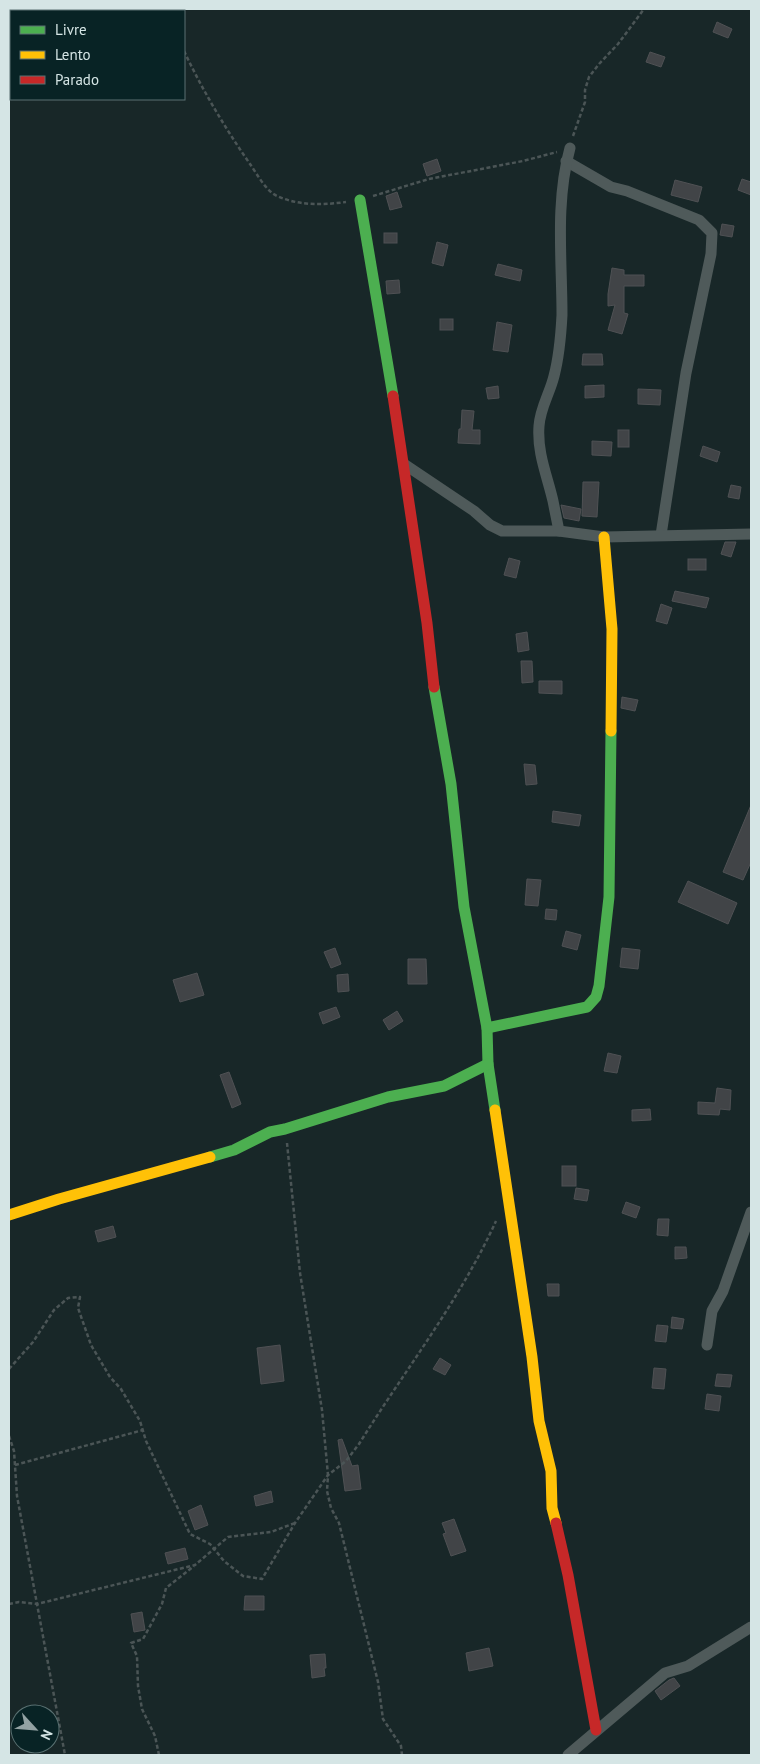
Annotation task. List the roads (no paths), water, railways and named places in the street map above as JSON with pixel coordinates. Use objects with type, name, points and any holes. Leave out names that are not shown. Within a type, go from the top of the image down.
[{"type":"street","points":[[559,531],[553,500],[541,461],[539,427],[543,404],[554,376],[562,316],[561,208],[566,161],[570,148]]},
{"type":"street","points":[[566,161],[611,187],[627,191],[699,220],[712,233],[711,254],[686,373],[661,535]]},
{"type":"street","points":[[360,200],[404,464],[436,695],[451,784],[464,907],[487,1028],[488,1064],[531,1348],[538,1421],[551,1471],[552,1508],[568,1575],[596,1730]]},
{"type":"street","points":[[404,464],[474,511],[490,525],[502,531],[559,531],[604,537],[751,534]]},
{"type":"street","points":[[487,1028],[587,1007],[596,997],[599,986],[609,897],[611,754],[612,629],[604,537]]},
{"type":"street","points":[[9,1215],[234,1150],[270,1132],[286,1129],[388,1097],[444,1086],[488,1064]]},
{"type":"street","points":[[707,1345],[712,1311],[723,1291],[751,1212]]},
{"type":"street","points":[[568,1755],[665,1673],[688,1666],[751,1627]]}]
